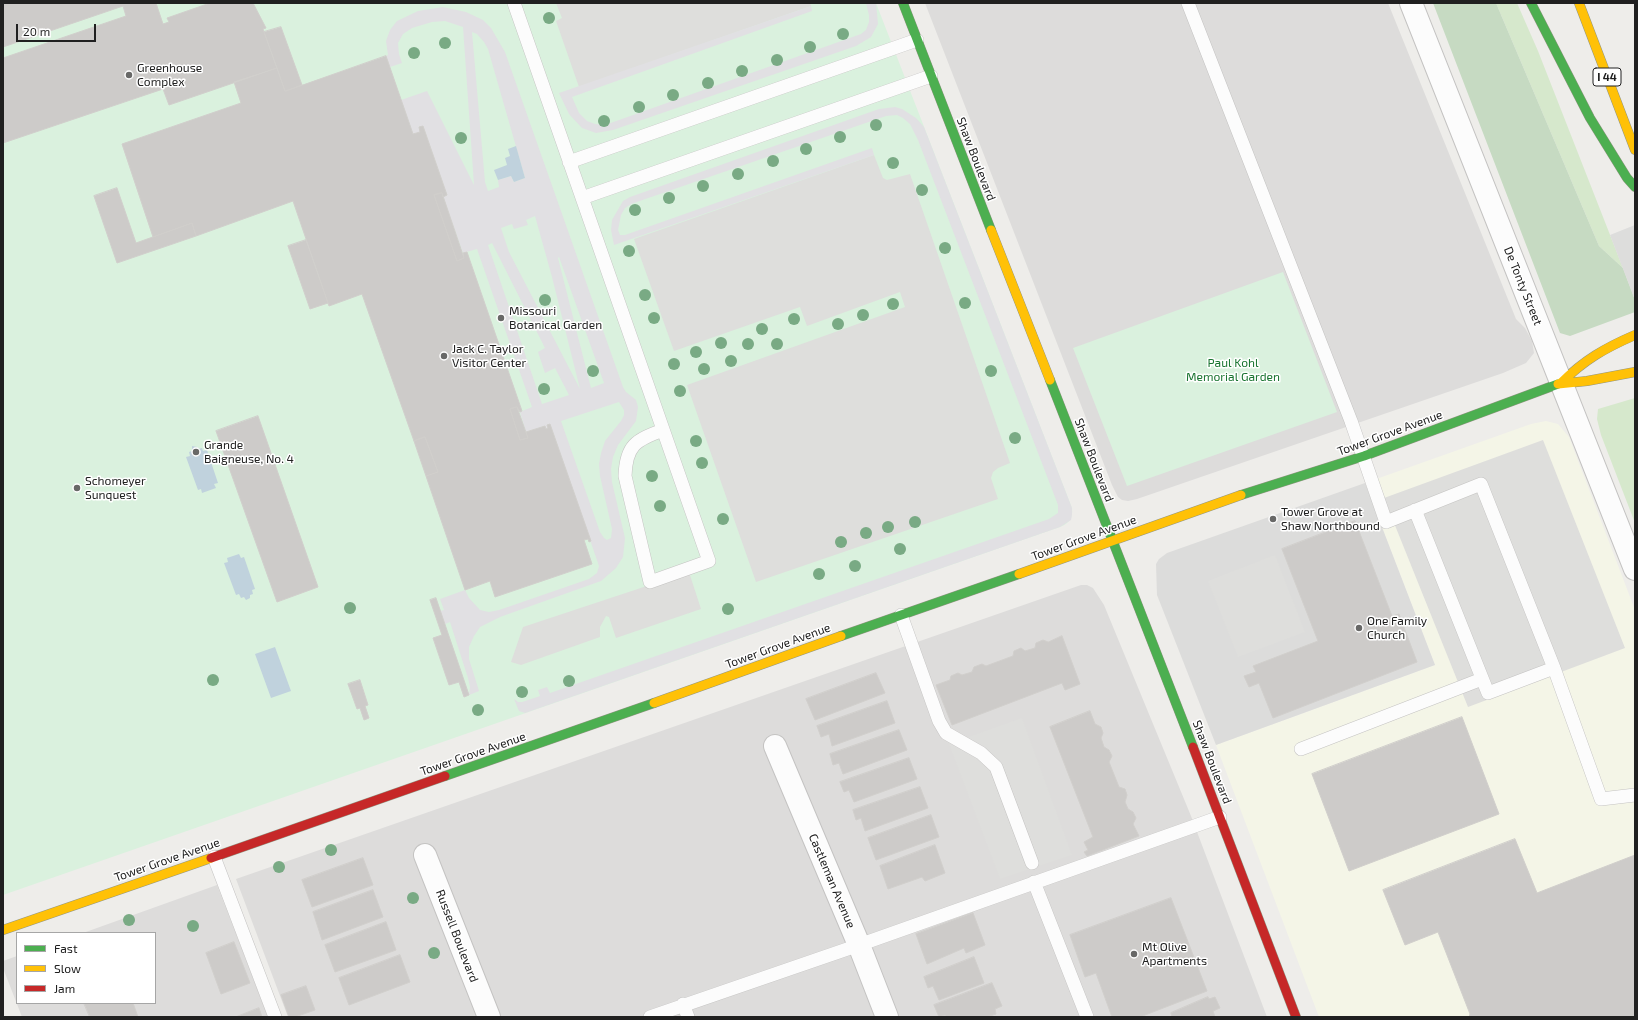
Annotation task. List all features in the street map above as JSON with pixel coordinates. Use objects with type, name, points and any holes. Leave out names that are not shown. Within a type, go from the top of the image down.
[{"type":"main road","name":"Shaw Boulevard","points":[[903,3],[1220,817],[1296,1017]]},
{"type":"main road","points":[[1531,3],[1590,118],[1627,178],[1635,187]]},
{"type":"main road","name":"I 44","points":[[1579,3],[1635,150]]},
{"type":"main road","name":"Tower Grove Avenue","points":[[1561,383],[1578,365],[1590,356],[1604,348],[1635,335]]},
{"type":"main road","name":"Tower Grove Avenue","points":[[3,930],[523,750],[1221,502],[1364,456],[1561,383],[1587,381],[1635,372]]},
{"type":"street","name":"De Tonty Street","points":[[1411,3],[1635,569]]},
{"type":"street","name":"Castleman Avenue","points":[[775,746],[859,945],[887,1017]]},
{"type":"street","name":"Russell Boulevard","points":[[425,855],[489,1017]]},
{"type":"lane","points":[[514,3],[709,561],[650,582],[625,476],[625,463],[629,450],[637,442],[663,430]]},
{"type":"lane","points":[[1188,3],[1364,456],[1386,522],[1482,484],[1554,668],[1601,799],[1635,795]]},
{"type":"lane","points":[[569,162],[917,40]]},
{"type":"lane","points":[[582,198],[931,76]]},
{"type":"lane","points":[[1416,510],[1488,693],[1554,668]]},
{"type":"lane","points":[[901,615],[939,721],[946,733],[981,753],[996,767],[1032,863]]},
{"type":"lane","points":[[1301,749],[1482,679]]},
{"type":"lane","points":[[650,1017],[683,1004],[859,945],[1220,817]]},
{"type":"lane","points":[[214,857],[275,1017]]},
{"type":"lane","points":[[1034,882],[1087,1017]]},
{"type":"lane","points":[[683,1004],[688,1017]]},
{"type":"shaded area","points":[[556,3],[810,3],[811,6],[579,87],[556,21],[562,18]]},
{"type":"shaded area","points":[[866,3],[876,3],[878,24],[871,37],[856,46],[613,130],[596,133],[582,128],[569,114],[559,93],[811,6],[812,11],[572,97],[579,113],[587,121],[605,125],[861,34],[866,30],[869,22]]},
{"type":"shaded area","points":[[925,3],[1388,3],[1516,319],[1525,328],[1532,341],[1534,353],[1526,363],[1503,373],[1137,499],[1128,501],[1122,500],[1118,497],[1112,485]]},
{"type":"shaded area","points":[[443,7],[466,12],[483,20],[491,28],[505,52],[623,387],[626,392],[636,400],[638,407],[636,421],[618,445],[613,457],[611,469],[612,482],[625,538],[623,557],[616,568],[601,581],[500,617],[480,627],[469,647],[469,659],[479,691],[469,695],[470,687],[468,678],[450,622],[445,624],[440,611],[444,610],[440,599],[465,590],[469,598],[480,610],[489,612],[499,610],[589,579],[597,573],[599,566],[550,424],[547,425],[548,428],[546,429],[545,426],[526,432],[520,412],[532,407],[477,249],[463,253],[443,197],[447,195],[423,126],[419,127],[420,132],[413,134],[401,100],[427,91],[474,185],[463,27],[445,21],[432,22],[412,28],[403,34],[398,43],[402,63],[390,67],[386,56],[388,55],[386,41],[390,30],[397,21],[418,11]],"holes":[[[472,32],[477,34],[488,49],[525,178],[514,182],[511,176],[498,180],[499,187],[488,191],[485,182]],[[535,216],[580,389],[509,252],[501,228],[512,224],[514,229],[528,225],[526,220]],[[492,243],[545,348],[538,352],[545,373],[555,368],[569,395],[542,404],[488,245]],[[559,257],[604,383],[591,388],[558,258]],[[619,402],[624,410],[624,415],[605,441],[599,464],[600,476],[612,529],[611,538],[607,540],[600,532],[561,421]]]},
{"type":"shaded area","points":[[895,107],[902,109],[916,118],[924,127],[1072,508],[1071,520],[1060,527],[525,713],[519,711],[514,699],[518,702],[522,702],[540,696],[538,690],[547,687],[550,693],[1049,519],[1058,513],[1058,505],[918,140],[910,124],[903,118],[897,115],[886,116],[631,204],[625,208],[621,215],[618,230],[620,235],[625,235],[872,148],[874,155],[614,245],[611,230],[612,220],[623,201],[630,197],[879,109]]},
{"type":"shaded area","points":[[874,155],[883,178],[887,180],[910,174],[1010,463],[998,468],[993,472],[991,478],[998,499],[756,582],[687,385],[905,307],[900,292],[807,326],[800,307],[674,351],[634,239]]},
{"type":"shaded area","points":[[1546,421],[1558,424],[1569,437],[1635,610],[1635,1017],[1319,1017],[1216,745],[1435,665],[1365,483],[1531,424]]},
{"type":"shaded area","points":[[1543,440],[1625,648],[1468,707],[1384,498]]},
{"type":"shaded area","points":[[1365,483],[1435,665],[1216,745],[1157,595],[1156,564],[1159,559],[1167,553]]},
{"type":"shaded area","points":[[1275,555],[1305,632],[1238,657],[1208,581]]},
{"type":"shaded area","points":[[689,572],[701,609],[616,638],[609,617],[606,616],[600,627],[600,637],[521,665],[511,662],[523,627]]},
{"type":"shaded area","points":[[1081,585],[1087,585],[1093,588],[1104,605],[1191,816],[1267,1017],[288,1017],[236,879]]},
{"type":"shaded area","points":[[1022,718],[1072,855],[1000,879],[949,744]]},
{"type":"shaded area","points":[[217,885],[268,1017],[22,1017],[17,1004],[156,1004],[156,932],[86,932]]},
{"type":"shaded area","points":[[16,956],[16,1002],[3,968],[3,961]]},
{"type":"green space","name":"Missouri Botanical Garden","points":[[3,3],[876,3],[1072,508],[1070,520],[1060,527],[3,895]]},
{"type":"green space","points":[[1433,3],[1496,3],[1599,246],[1623,268],[1635,300],[1635,312],[1570,336],[1560,333]]},
{"type":"green space","points":[[1496,3],[1517,3],[1538,51],[1623,268],[1599,246]]},
{"type":"green space","name":"Paul Kohl Memorial Garden","points":[[1283,272],[1337,412],[1127,486],[1073,348]]},
{"type":"green space","points":[[1635,398],[1635,523],[1601,435],[1597,419],[1598,409]]},
{"type":"water","points":[[516,146],[525,178],[514,182],[511,176],[498,180],[494,170],[507,165],[505,158],[510,156],[508,149]]},
{"type":"water","points":[[192,446],[197,447],[198,449],[202,448],[203,451],[207,450],[218,483],[214,484],[216,488],[202,493],[201,489],[198,490],[186,457],[190,456],[189,452],[192,451]]},
{"type":"water","points":[[239,554],[241,558],[244,557],[255,589],[252,590],[253,594],[250,595],[250,598],[246,600],[244,597],[241,598],[239,594],[236,595],[224,563],[228,562],[227,558]]},
{"type":"water","points":[[275,647],[291,691],[271,698],[255,654]]},
{"type":"pier","points":[[1635,225],[1635,300],[1610,235]]},
{"type":"building","name":"Greenhouse Complex","points":[[3,3],[156,3],[163,24],[169,22],[167,18],[210,3],[253,3],[266,28],[263,29],[277,68],[169,105],[163,89],[3,143],[3,58],[126,16],[123,6],[3,47]]},
{"type":"building","points":[[281,27],[302,85],[285,91],[264,32]]},
{"type":"building","name":"Jack C. Taylor Visitor Center","points":[[386,56],[413,134],[420,132],[419,127],[423,126],[447,195],[443,197],[442,193],[434,195],[457,261],[464,258],[463,253],[467,252],[522,411],[520,412],[517,407],[510,409],[520,440],[528,438],[526,432],[545,426],[546,429],[548,428],[547,425],[550,424],[591,541],[589,542],[588,539],[584,540],[592,564],[495,597],[490,581],[465,590],[426,476],[438,472],[425,437],[414,441],[362,294],[329,306],[293,201],[196,236],[192,223],[153,237],[122,144],[241,103],[234,82],[277,68],[285,91]]},
{"type":"building","points":[[117,188],[136,243],[192,223],[196,236],[117,263],[94,196]]},
{"type":"building","points":[[442,193],[464,258],[457,261],[434,195]]},
{"type":"building","points":[[306,240],[328,303],[310,309],[288,246]]},
{"type":"building","points":[[517,407],[528,438],[520,440],[510,409]]},
{"type":"building","points":[[258,416],[318,587],[277,602],[216,431]]},
{"type":"building","points":[[425,437],[438,472],[426,476],[414,441]]},
{"type":"building","name":"One Family Church","points":[[1355,521],[1392,616],[1399,614],[1417,662],[1273,718],[1259,683],[1249,687],[1244,676],[1256,672],[1253,666],[1318,641],[1282,549]]},
{"type":"building","points":[[436,598],[469,695],[464,697],[459,682],[449,685],[433,638],[442,635],[430,600]]},
{"type":"building","points":[[1062,636],[1080,684],[1065,690],[1062,683],[952,725],[936,685],[950,680],[951,676],[958,673],[962,675],[972,672],[974,667],[982,664],[986,666],[1013,656],[1014,651],[1021,648],[1025,651],[1035,648],[1036,643],[1043,640],[1048,642]]},
{"type":"building","points":[[876,673],[885,693],[815,720],[806,699]]},
{"type":"building","points":[[360,680],[368,705],[365,706],[369,718],[364,720],[360,708],[357,709],[348,684]]},
{"type":"building","points":[[887,701],[895,723],[832,746],[829,734],[821,737],[817,726]]},
{"type":"building","points":[[1090,711],[1095,724],[1101,727],[1103,733],[1101,738],[1104,747],[1109,750],[1112,756],[1109,762],[1119,787],[1125,789],[1127,795],[1125,802],[1128,809],[1133,812],[1136,818],[1133,824],[1139,836],[1087,856],[1084,852],[1088,850],[1084,842],[1093,837],[1050,727]]},
{"type":"building","points":[[1462,717],[1499,814],[1349,871],[1312,774]]},
{"type":"building","points":[[899,730],[907,750],[843,774],[839,763],[833,765],[830,754]]},
{"type":"building","points":[[909,758],[917,779],[854,802],[849,790],[844,792],[840,782]]},
{"type":"building","points":[[920,787],[928,808],[865,831],[861,818],[856,820],[853,810]]},
{"type":"building","points":[[931,815],[939,837],[876,860],[868,838]]},
{"type":"building","points":[[1515,839],[1537,893],[1635,855],[1635,1017],[1469,1017],[1470,1014],[1438,932],[1405,945],[1383,890]]},
{"type":"building","points":[[935,845],[945,873],[925,881],[922,877],[888,889],[880,866]]},
{"type":"building","points":[[363,858],[373,885],[312,907],[302,880]]},
{"type":"building","points":[[373,890],[383,917],[322,940],[313,912]]},
{"type":"building","name":"Mt Olive Apartments","points":[[1171,898],[1207,991],[1140,1017],[1112,1017],[1096,973],[1085,977],[1070,935]]},
{"type":"building","points":[[973,913],[985,945],[966,953],[964,948],[927,964],[916,934]]},
{"type":"building","points":[[386,922],[396,950],[335,972],[325,945]]},
{"type":"building","points":[[234,942],[250,983],[221,994],[206,953]]},
{"type":"building","points":[[400,955],[410,982],[349,1005],[339,978]]},
{"type":"building","points":[[974,957],[984,983],[939,1000],[933,986],[928,988],[924,977]]},
{"type":"building","points":[[992,983],[1002,1006],[995,1009],[996,1014],[987,1017],[946,1017],[945,1015],[939,1017],[934,1005]]},
{"type":"building","points":[[306,986],[315,1010],[295,1017],[289,1017],[281,995]]},
{"type":"building","points":[[1208,997],[1209,999],[1215,997],[1220,1008],[1213,1011],[1215,1017],[1172,1017],[1171,1013]]},
{"type":"building","points":[[84,1004],[133,1004],[138,1017],[90,1017]]},
{"type":"building","points":[[259,1008],[262,1017],[236,1017]]},
{"type":"traffic: fast","points":[[903,3],[991,230]]},
{"type":"traffic: fast","points":[[1531,3],[1590,118],[1627,178],[1635,187]]},
{"type":"traffic: fast","points":[[1050,380],[1193,747]]},
{"type":"traffic: fast","points":[[1241,495],[1364,456],[1558,384]]},
{"type":"traffic: fast","points":[[841,636],[1019,574]]},
{"type":"traffic: fast","points":[[445,776],[654,703]]},
{"type":"traffic: slow","points":[[1579,3],[1635,150]]},
{"type":"traffic: slow","points":[[991,230],[1050,380]]},
{"type":"traffic: slow","points":[[1561,383],[1595,355],[1635,335]]},
{"type":"traffic: slow","points":[[1558,384],[1587,381],[1635,372]]},
{"type":"traffic: slow","points":[[1019,574],[1241,495]]},
{"type":"traffic: slow","points":[[654,703],[841,636]]},
{"type":"traffic: slow","points":[[3,930],[211,858]]},
{"type":"traffic: jam","points":[[1193,747],[1296,1017]]},
{"type":"traffic: jam","points":[[211,858],[445,776]]},
{"type":"place","name":"Greenhouse Complex","points":[[129,75]]},
{"type":"place","name":"Missouri Botanical Garden","points":[[501,318]]},
{"type":"place","name":"Jack C. Taylor Visitor Center","points":[[444,356]]},
{"type":"place","name":"Grande Baigneuse, No. 4","points":[[196,452]]},
{"type":"place","name":"Schomeyer Sunquest","points":[[77,488]]},
{"type":"place","name":"Tower Grove at Shaw Northbound","points":[[1273,519]]},
{"type":"place","name":"One Family Church","points":[[1359,628]]},
{"type":"place","name":"Mt Olive Apartments","points":[[1134,954]]}]
